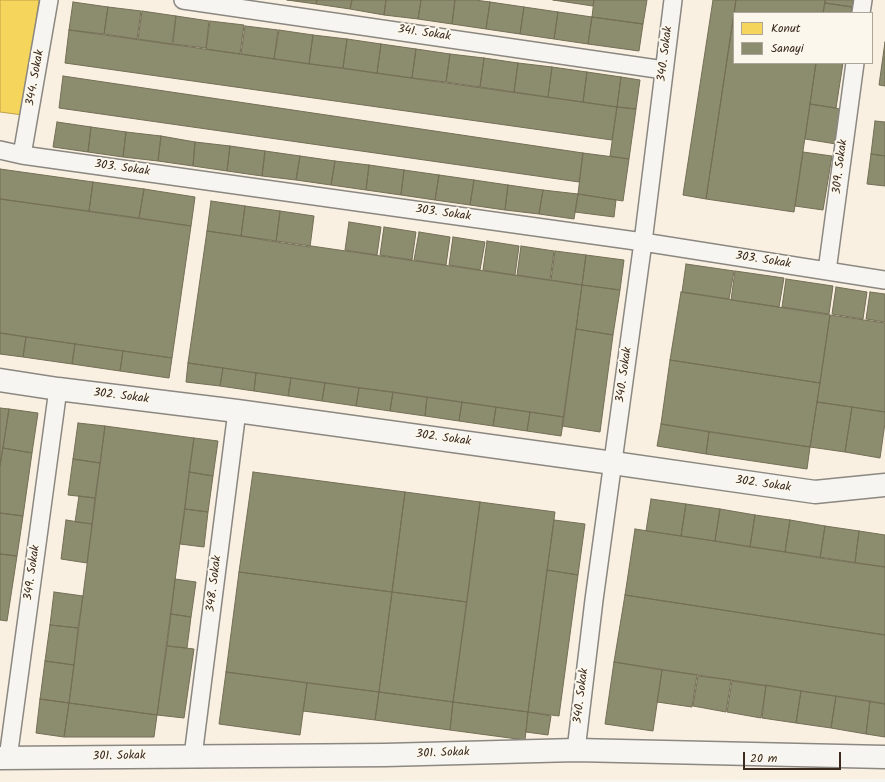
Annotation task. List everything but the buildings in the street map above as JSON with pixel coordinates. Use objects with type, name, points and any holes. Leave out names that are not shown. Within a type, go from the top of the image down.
[{"type":"street","name":"302. Sokak","points":[[0,380],[58,389],[237,411],[815,492],[885,485]]},
{"type":"street","name":"301. Sokak","points":[[4,758],[385,755],[576,750],[885,757]]},
{"type":"lane","name":"344. Sokak","points":[[22,155],[49,0]]},
{"type":"lane","name":"341. Sokak","points":[[183,0],[664,70]]},
{"type":"lane","name":"340. Sokak","points":[[576,750],[594,600],[643,242],[673,0]]},
{"type":"lane","points":[[861,12],[863,0]]},
{"type":"lane","name":"309. Sokak","points":[[827,271],[855,64]]},
{"type":"lane","name":"303. Sokak","points":[[0,150],[22,155],[643,242],[885,280]]},
{"type":"lane","name":"349. Sokak","points":[[4,758],[58,389]]},
{"type":"lane","name":"348. Sokak","points":[[193,756],[237,411]]},
{"type":"shaded area","points":[[0,0],[885,0],[885,779],[0,782]]}]
